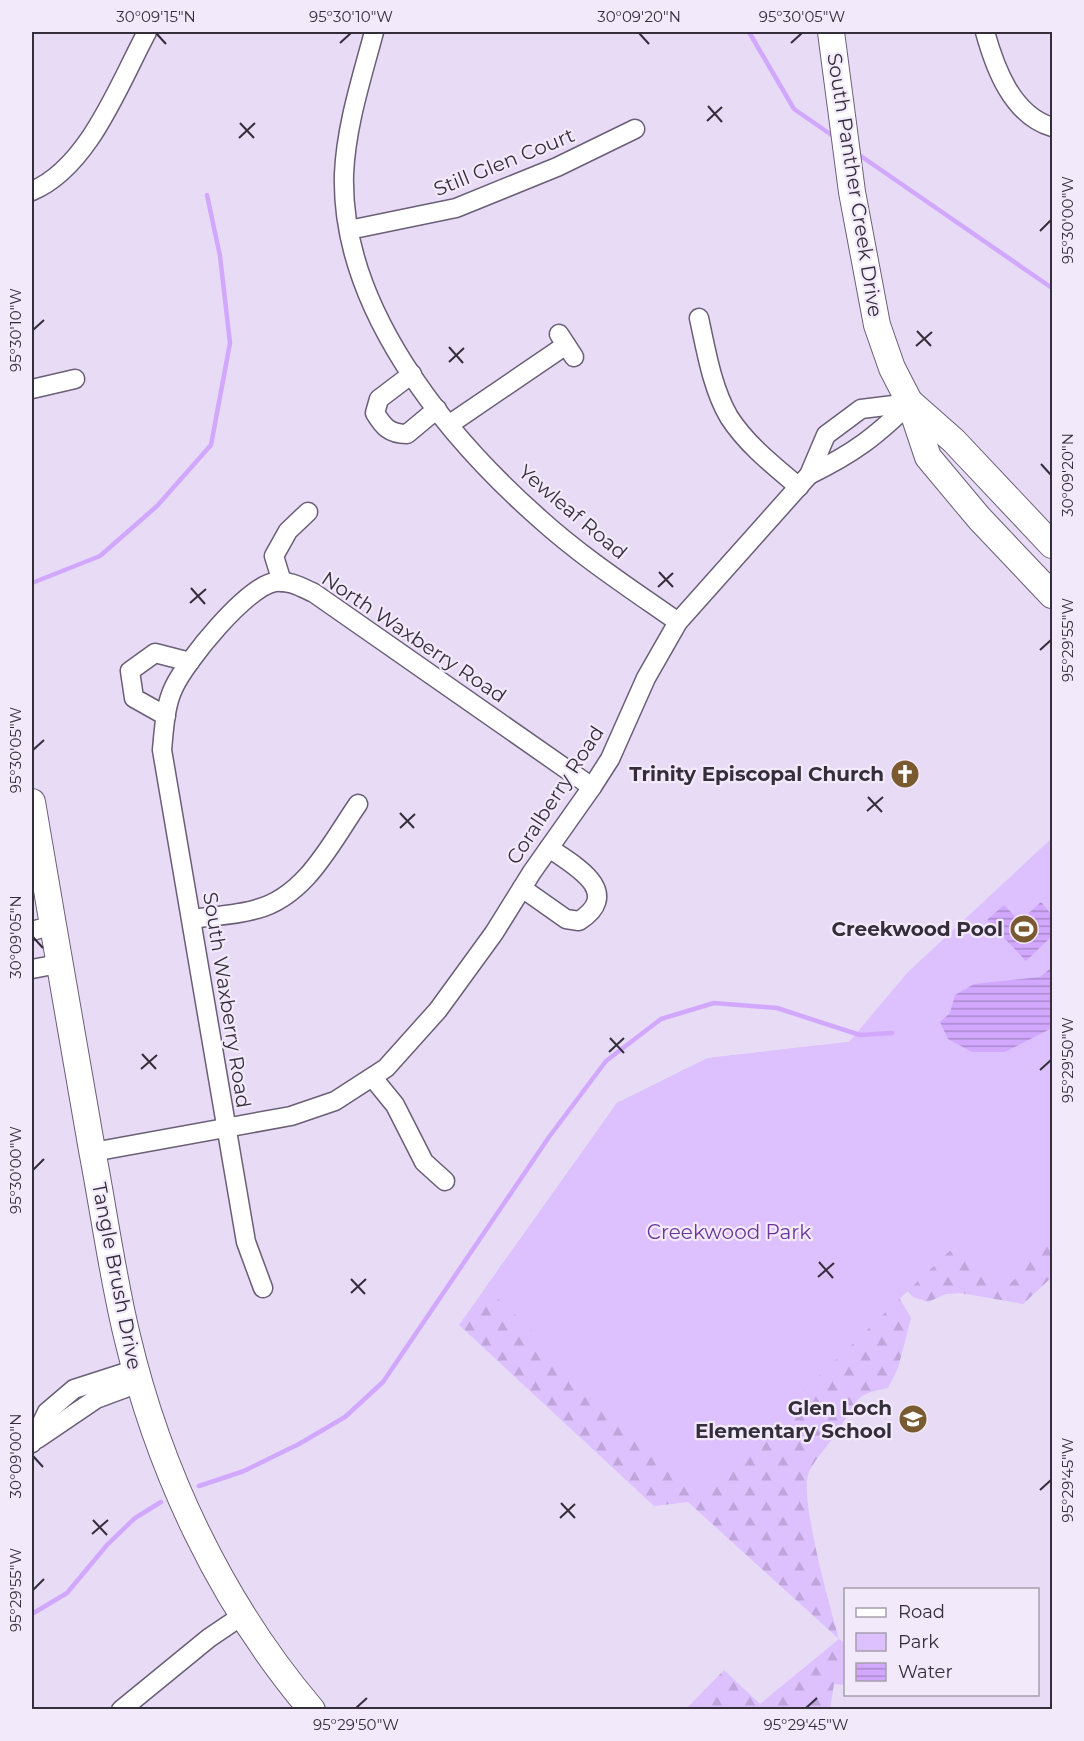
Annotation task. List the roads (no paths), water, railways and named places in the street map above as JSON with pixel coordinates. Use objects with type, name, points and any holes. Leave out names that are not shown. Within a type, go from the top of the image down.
[{"type":"street","points":[[32,191],[46,185],[68,167],[85,144],[147,32]]},
{"type":"street","name":"Yewleaf Road","points":[[374,32],[347,148],[344,174],[349,230],[366,291],[412,374],[437,409],[489,470],[541,520],[610,574],[678,622]]},
{"type":"street","name":"South Panther Creek Drive","points":[[831,32],[844,141],[877,325],[892,368],[910,403],[928,457],[979,518],[1053,595]]},
{"type":"street","points":[[985,32],[992,58],[1013,96],[1028,112],[1053,128]]},
{"type":"street","name":"Still Glen Court","points":[[349,230],[456,208],[557,167],[636,129]]},
{"type":"street","points":[[699,318],[710,366],[729,416],[756,451],[804,481]]},
{"type":"street","points":[[450,424],[566,345]]},
{"type":"street","points":[[412,374],[379,399],[375,412],[383,426],[395,434],[406,434],[437,409]]},
{"type":"street","points":[[32,389],[75,379]]},
{"type":"street","name":"South Panther Creek Drive","points":[[910,403],[954,441],[1053,545]]},
{"type":"street","name":"Coralberry Road","points":[[93,1152],[313,1110],[353,1092],[373,1078],[405,1049],[438,1010],[494,933],[610,759],[646,678],[678,622],[804,481],[826,435],[861,409],[910,403]]},
{"type":"street","name":"Coralberry Road","points":[[804,481],[872,439],[910,403]]},
{"type":"street","points":[[166,716],[134,698],[130,671],[155,653],[190,662],[242,600],[257,589],[274,582],[282,582],[274,556],[288,531],[308,512]]},
{"type":"street","name":"North Waxberry Road","points":[[282,582],[291,583],[314,593],[592,787]]},
{"type":"street","name":"South Waxberry Road","points":[[190,662],[174,687],[166,716],[162,750],[246,1242],[263,1288]]},
{"type":"street","name":"Tangle Brush Drive","points":[[32,802],[42,928],[58,964],[117,1293],[137,1376],[186,1511],[243,1615],[312,1710]]},
{"type":"street","points":[[192,919],[258,909],[290,895],[304,881],[358,804]]},
{"type":"street","points":[[522,888],[566,919],[579,921],[590,915],[597,900],[596,887],[582,870],[549,848]]},
{"type":"street","points":[[32,969],[58,964]]},
{"type":"street","points":[[373,1078],[394,1105],[424,1162],[445,1181]]},
{"type":"street","points":[[32,1443],[49,1428],[137,1376]]},
{"type":"street","points":[[121,1710],[141,1703],[209,1638],[243,1615]]},
{"type":"water","name":"Creekwood Pool","points":[[1041,902],[1052,915],[1052,936],[1026,961],[987,920],[1004,905],[1020,921]]},
{"type":"water","points":[[1052,967],[1052,1028],[1005,1052],[972,1052],[948,1039],[940,1022],[950,1013],[955,995],[974,984],[1040,977]]},
{"type":"waterway","points":[[749,32],[794,109],[836,138]]},
{"type":"waterway","points":[[855,152],[1052,288]]},
{"type":"waterway","points":[[32,583],[100,556],[157,506],[211,445],[230,343],[220,256],[207,195]]},
{"type":"waterway","points":[[199,1486],[244,1471],[299,1444],[345,1417],[383,1382],[549,1137],[606,1061],[661,1019],[714,1003],[777,1008],[860,1035],[892,1033]]},
{"type":"waterway","points":[[32,1614],[67,1593],[107,1545],[135,1518],[161,1502]]},
{"type":"place","name":"Trinity Episcopal Church","points":[[905,774]]},
{"type":"place","name":"Creekwood Pool","points":[[1024,929]]},
{"type":"place","name":"Glen Loch Elementary School","points":[[913,1419]]},
{"type":"park label","name":"Creekwood Park","points":[[729,1232]]}]
